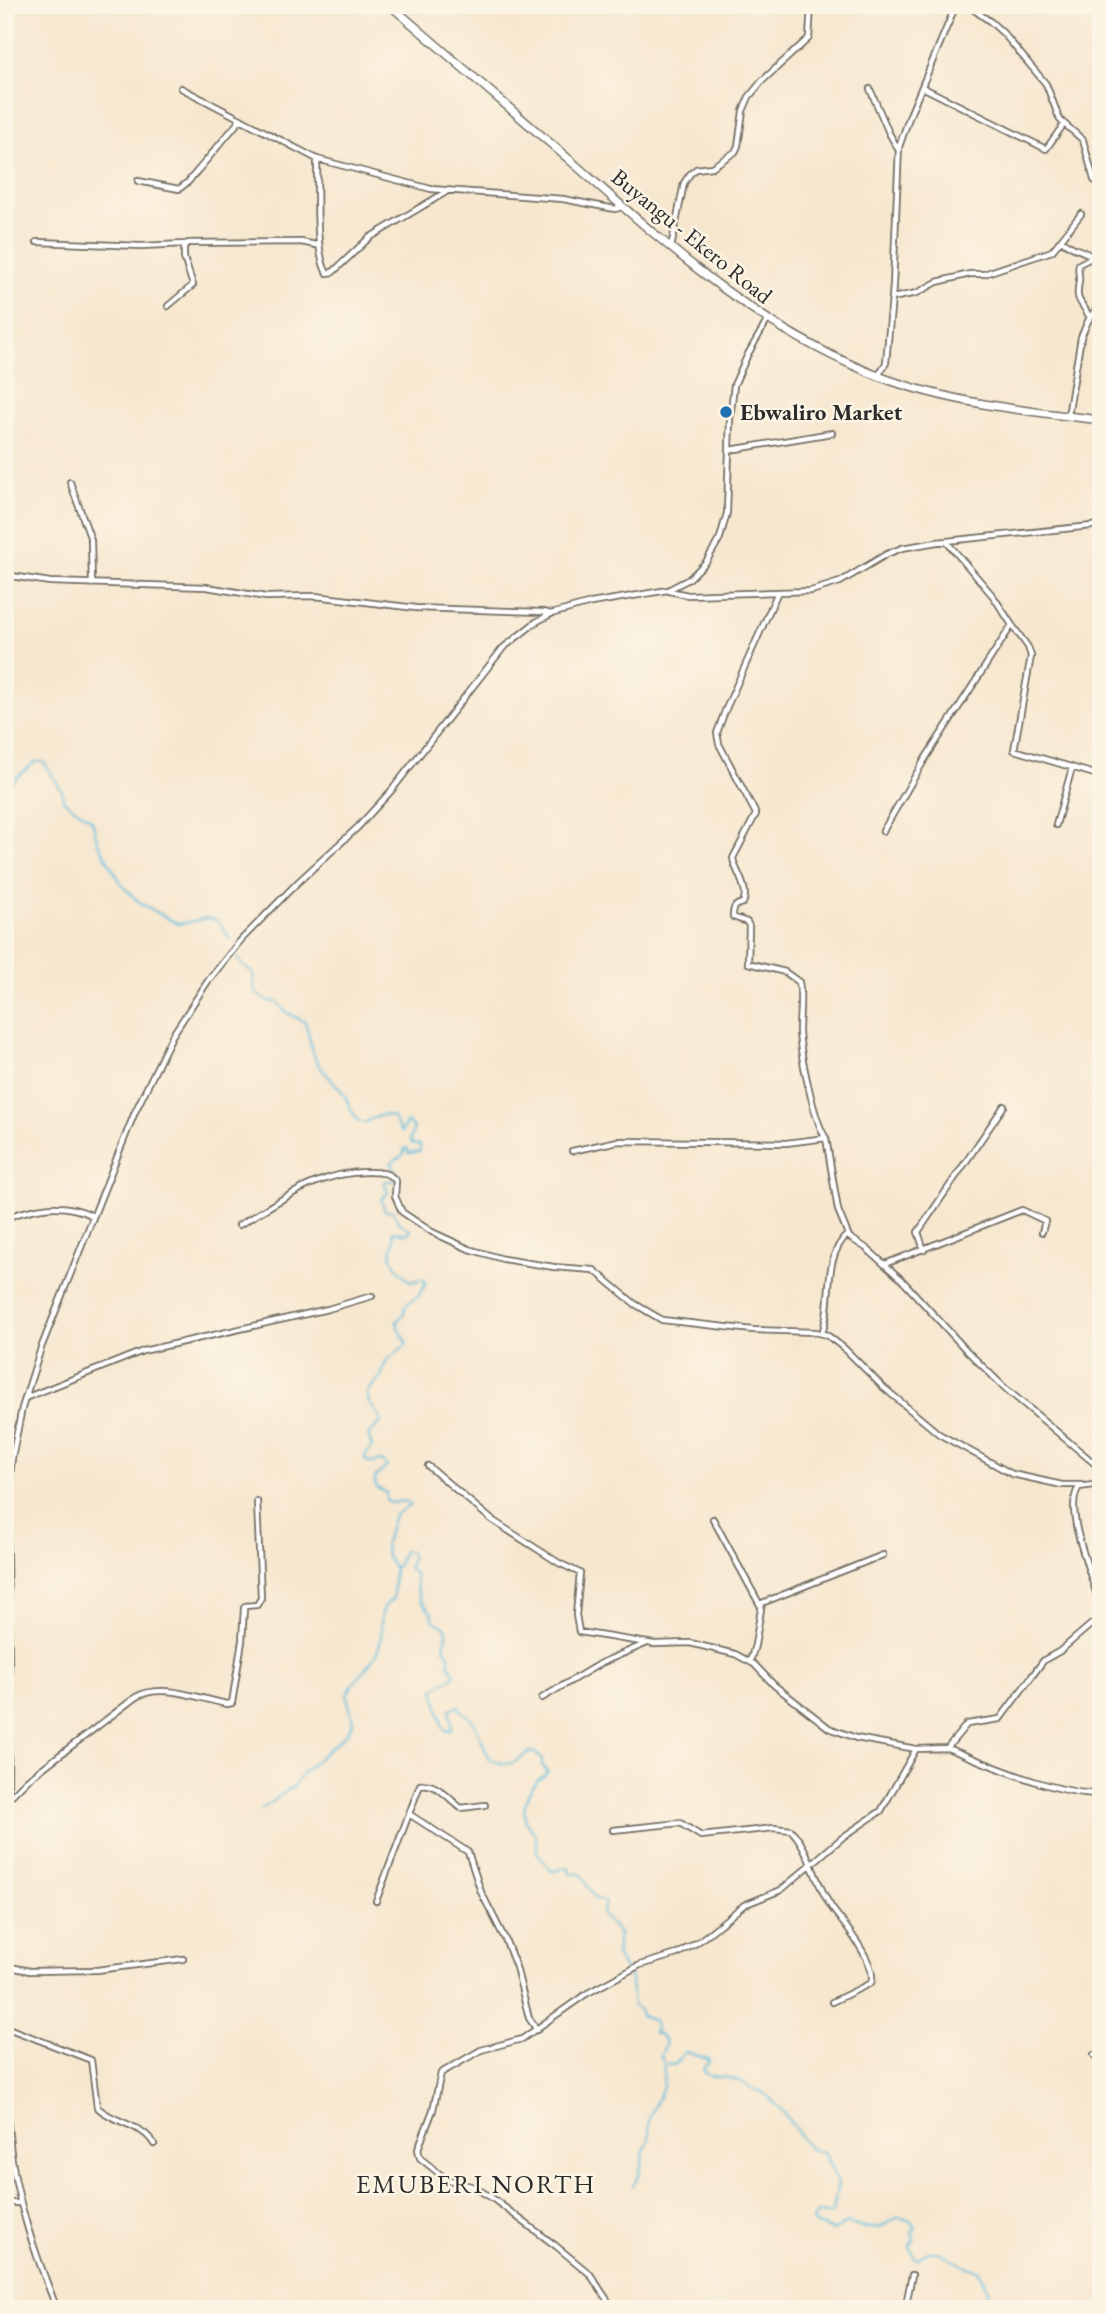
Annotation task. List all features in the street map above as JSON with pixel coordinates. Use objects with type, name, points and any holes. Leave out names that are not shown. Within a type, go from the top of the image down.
[{"type":"main road","name":"Buyangu - Ekero Road","points":[[390,5],[671,248],[726,293],[768,321],[818,349],[878,376],[956,399],[1101,420]]},
{"type":"street","points":[[671,248],[684,183],[696,169],[712,167],[735,152],[743,111],[749,97],[762,81],[809,38],[811,5]]},
{"type":"street","points":[[878,376],[886,363],[892,299],[898,149],[956,5]]},
{"type":"street","points":[[967,5],[997,28],[1049,88],[1057,115],[1083,139],[1094,180],[1101,185]]},
{"type":"street","points":[[922,87],[1046,149],[1064,124]]},
{"type":"street","points":[[181,88],[317,159],[396,181],[446,191],[563,199],[615,209],[622,207]]},
{"type":"street","points":[[870,89],[898,149]]},
{"type":"street","points":[[138,181],[178,189],[188,182],[241,119]]},
{"type":"street","points":[[317,159],[319,226],[316,244],[324,270],[331,273],[369,238],[446,191]]},
{"type":"street","points":[[892,299],[917,293],[937,282],[1012,266],[1052,251],[1081,214]]},
{"type":"street","points":[[1062,240],[1070,248],[1082,250],[1093,257]]},
{"type":"street","points":[[37,242],[141,246],[242,241],[316,244]]},
{"type":"street","points":[[168,306],[193,285],[183,253],[187,244]]},
{"type":"street","points":[[1090,318],[1076,296],[1079,264],[1101,256]]},
{"type":"street","points":[[1068,416],[1075,363],[1083,329],[1101,302]]},
{"type":"street","points":[[5,1817],[6,1511],[12,1458],[24,1398],[37,1357],[93,1216],[161,1056],[182,1017],[208,981],[257,924],[391,791],[497,654],[524,631],[551,614],[591,603],[668,590],[684,583],[706,562],[718,543],[727,513],[731,402],[736,378],[768,321]]},
{"type":"street","points":[[730,450],[832,433]]},
{"type":"street","points":[[70,482],[91,540],[92,584]]},
{"type":"street","points":[[668,590],[688,595],[776,594],[818,590],[853,575],[894,550],[946,541],[1101,525]]},
{"type":"street","points":[[946,541],[993,596],[1028,647],[1031,656],[1014,748],[1021,753],[1101,776]]},
{"type":"street","points":[[5,575],[50,582],[207,587],[266,597],[315,596],[415,608],[551,614]]},
{"type":"street","points":[[776,594],[718,733],[719,744],[756,814],[733,858],[746,897],[743,903],[737,904],[733,909],[733,917],[747,922],[749,926],[748,963],[785,972],[799,982],[800,1047],[815,1114],[826,1138],[836,1202],[848,1234],[885,1264],[1005,1388],[1101,1469]]},
{"type":"street","points":[[883,831],[925,759],[1012,625]]},
{"type":"street","points":[[1056,825],[1072,768]]},
{"type":"street","points":[[924,1250],[918,1232],[1004,1107]]},
{"type":"street","points":[[572,1151],[618,1142],[786,1143],[826,1138]]},
{"type":"street","points":[[239,1225],[320,1178],[339,1174],[384,1173],[396,1181],[395,1196],[402,1212],[432,1232],[485,1255],[554,1267],[594,1270],[635,1304],[662,1320],[753,1330],[821,1333],[845,1349],[926,1426],[959,1446],[1012,1474],[1062,1485],[1101,1484]]},
{"type":"street","points":[[5,1218],[48,1206],[75,1209],[93,1216]]},
{"type":"street","points":[[885,1264],[1022,1210],[1045,1220],[1042,1231]]},
{"type":"street","points":[[821,1333],[826,1319],[834,1255],[838,1245],[848,1234]]},
{"type":"street","points":[[24,1398],[142,1351],[328,1309],[372,1296]]},
{"type":"street","points":[[428,1466],[492,1520],[559,1563],[580,1573],[576,1615],[579,1632],[621,1637],[646,1644],[691,1643],[724,1650],[750,1662],[794,1702],[836,1731],[856,1738],[916,1749],[947,1748],[1068,1791],[1101,1794]]},
{"type":"street","points":[[947,1748],[967,1724],[1000,1719],[1044,1660],[1060,1651],[1101,1614],[1076,1522],[1075,1494],[1082,1485]]},
{"type":"street","points":[[6,1800],[27,1780],[132,1700],[147,1692],[165,1691],[232,1703],[242,1641],[244,1608],[257,1605],[261,1598],[257,1501]]},
{"type":"street","points":[[713,1519],[760,1606]]},
{"type":"street","points":[[750,1662],[763,1601],[883,1556]]},
{"type":"street","points":[[542,1698],[601,1663],[646,1644]]},
{"type":"street","points":[[613,2309],[590,2274],[556,2246],[482,2192],[453,2182],[422,2161],[418,2154],[442,2073],[481,2050],[522,2039],[570,2005],[621,1975],[677,1954],[698,1942],[738,1909],[777,1893],[843,1837],[881,1811],[916,1749]]},
{"type":"street","points":[[376,1901],[418,1787],[427,1783],[461,1808],[485,1805]]},
{"type":"street","points":[[408,1814],[468,1852],[481,1892],[505,1939],[516,1968],[529,2018],[537,2030]]},
{"type":"street","points":[[613,1830],[680,1823],[701,1836],[774,1828],[791,1830],[800,1841],[828,1902],[860,1948],[873,1979],[871,1983],[832,2002]]},
{"type":"street","points":[[5,1904],[5,2017]]},
{"type":"street","points":[[6,1965],[30,1971],[97,1970],[183,1959]]},
{"type":"street","points":[[5,2027],[91,2060],[97,2106],[110,2117],[146,2135],[154,2144]]},
{"type":"street","points":[[5,2033],[9,2137],[20,2203],[57,2309]]},
{"type":"street","points":[[1094,2056],[1101,2052]]},
{"type":"street","points":[[5,2203],[20,2203]]},
{"type":"street","points":[[905,2309],[912,2276]]},
{"type":"waterway","points":[[5,787],[35,762],[44,762],[62,791],[63,800],[92,820],[98,843],[122,885],[140,903],[178,924],[214,919],[230,940]]},
{"type":"waterway","points":[[237,957],[242,965],[253,973],[255,993],[268,1001],[277,1002],[286,1012],[305,1022],[318,1063],[344,1094],[359,1122],[364,1123],[385,1115],[393,1118],[401,1132],[407,1122],[414,1128],[410,1140],[412,1144],[420,1145],[420,1151],[408,1153],[405,1148],[403,1155],[391,1163],[397,1176],[394,1181],[384,1181],[388,1193],[381,1199],[385,1211],[393,1211],[398,1222],[411,1230],[407,1234],[393,1231],[391,1253],[394,1263],[411,1282],[423,1279],[426,1283],[419,1295],[405,1306],[404,1314],[397,1321],[406,1345],[386,1361],[381,1377],[367,1392],[368,1401],[381,1422],[368,1435],[372,1447],[365,1460],[372,1463],[382,1461],[387,1466],[375,1480],[377,1488],[386,1492],[386,1500],[391,1503],[405,1501],[411,1505],[394,1515],[385,1543],[386,1555],[394,1568],[393,1599],[387,1603],[382,1614],[380,1644],[347,1695],[353,1721],[347,1733],[303,1772],[295,1785],[261,1810]]},
{"type":"waterway","points":[[394,1568],[398,1565],[403,1551],[409,1551],[412,1559],[408,1569],[415,1574],[417,1591],[422,1602],[431,1612],[434,1621],[446,1628],[444,1647],[455,1674],[434,1689],[443,1727],[447,1731],[452,1729],[450,1709],[458,1706],[473,1721],[489,1759],[510,1763],[529,1752],[542,1759],[542,1765],[548,1772],[528,1794],[524,1809],[526,1822],[536,1835],[537,1852],[551,1871],[569,1867],[570,1873],[581,1874],[595,1899],[605,1901],[602,1915],[619,1934],[616,1955],[631,1979],[633,2006],[639,2009],[641,2016],[654,2021],[656,2026],[653,2032],[666,2042],[661,2056],[664,2064],[674,2065],[685,2052],[708,2059],[704,2073],[740,2081],[766,2094],[810,2149],[825,2154],[838,2184],[833,2211],[829,2214],[817,2213],[813,2220],[815,2224],[833,2231],[847,2223],[863,2228],[879,2228],[898,2217],[909,2220],[916,2228],[912,2233],[914,2239],[910,2246],[914,2257],[917,2259],[930,2252],[941,2253],[964,2266],[978,2270],[988,2290],[992,2309]]},
{"type":"waterway","points":[[632,2187],[639,2176],[649,2139],[649,2118],[663,2087],[664,2064]]},
{"type":"place","name":"Ebwaliro Market","points":[[726,412]]},
{"type":"district","name":"EMUBERI NORTH","points":[[476,2184]]}]
